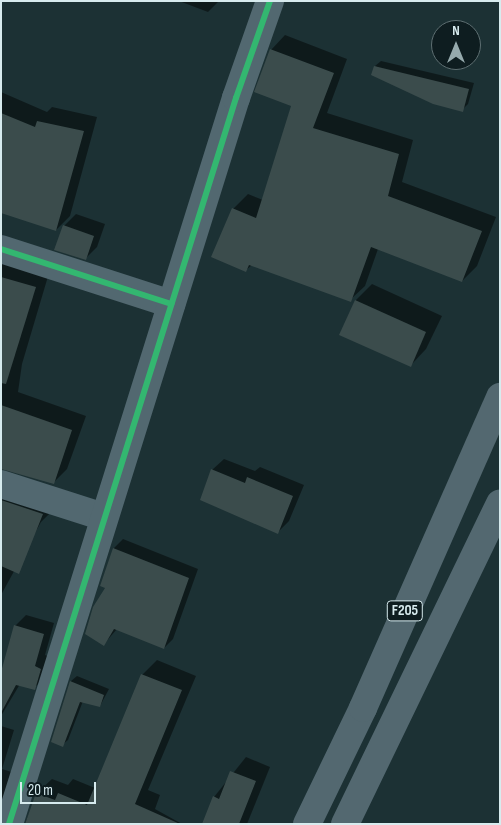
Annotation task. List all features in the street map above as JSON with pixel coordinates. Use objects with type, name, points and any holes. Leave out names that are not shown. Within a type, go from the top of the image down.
[{"type":"main road","name":"F205","points":[[307,824],[363,708],[500,397]]},
{"type":"main road","name":"F205","points":[[345,824],[500,503]]},
{"type":"street","points":[[9,824],[236,98],[270,1]]},
{"type":"street","points":[[1,249],[171,304]]},
{"type":"street","points":[[1,484],[104,517]]},
{"type":"building","points":[[270,49],[334,73],[313,128],[399,154],[388,196],[482,231],[462,282],[371,247],[351,302],[249,265],[246,272],[211,257],[232,208],[256,218],[291,106],[254,92]]},
{"type":"building","points":[[374,66],[469,89],[463,112],[433,104],[371,75]]},
{"type":"building","points":[[1,113],[35,127],[37,121],[84,131],[56,231],[1,213]]},
{"type":"building","points":[[63,225],[94,236],[86,260],[54,250]]},
{"type":"building","points":[[1,277],[36,287],[6,384],[1,383]]},
{"type":"building","points":[[355,300],[426,332],[411,367],[339,335]]},
{"type":"building","points":[[1,405],[72,430],[54,484],[1,469]]},
{"type":"building","points":[[211,469],[245,483],[247,477],[293,496],[278,534],[200,500]]},
{"type":"building","points":[[1,500],[43,514],[19,574],[1,566]]},
{"type":"building","points":[[113,548],[189,578],[164,649],[114,629],[104,646],[85,634],[93,607],[105,588],[100,586]]},
{"type":"building","points":[[14,625],[44,634],[35,666],[41,669],[35,690],[16,685],[1,713],[1,672]]},
{"type":"building","points":[[141,674],[182,690],[135,804],[180,824],[25,824],[36,793],[55,800],[58,793],[87,805]]},
{"type":"building","points":[[70,681],[104,695],[100,707],[80,702],[63,747],[51,742]]},
{"type":"building","points":[[230,771],[256,781],[239,824],[202,824],[213,796],[219,799]]},
{"type":"cycle path","points":[[9,824],[236,98],[270,1]]},
{"type":"cycle path","points":[[1,249],[171,304]]}]
